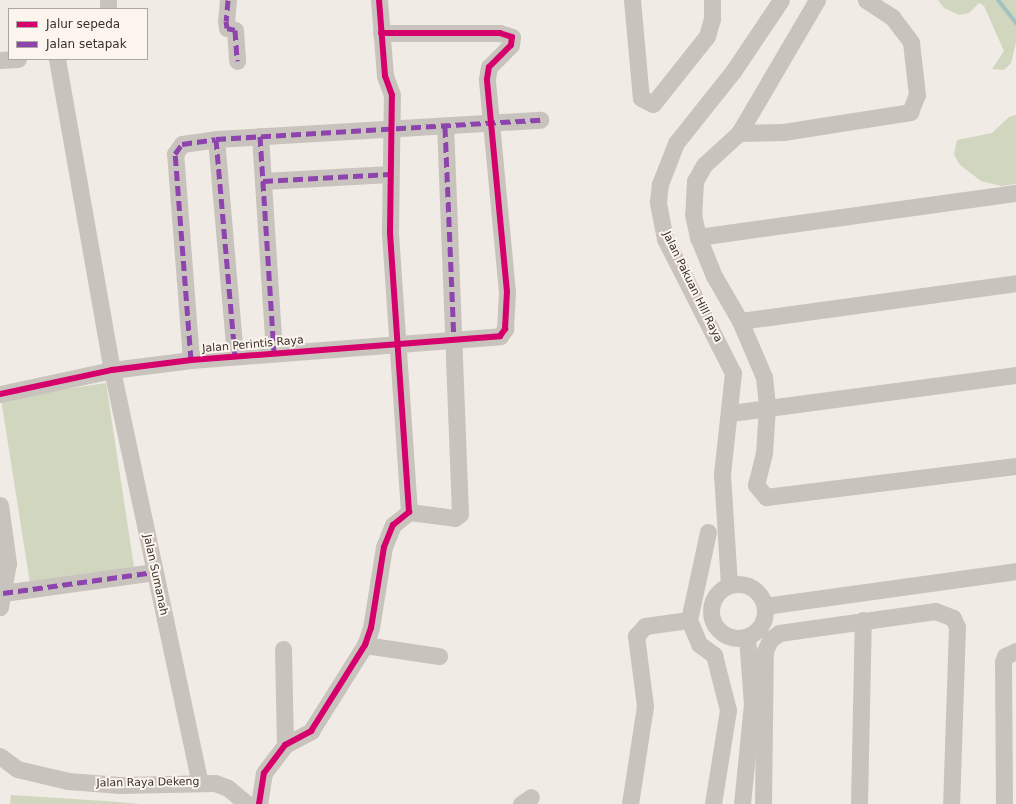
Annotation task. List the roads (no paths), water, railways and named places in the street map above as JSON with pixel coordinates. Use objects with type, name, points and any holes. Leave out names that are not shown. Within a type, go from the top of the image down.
[{"type":"street","points":[[228,0],[226,21],[227,28],[235,30],[237,61]]},
{"type":"street","points":[[379,0],[385,76],[392,95],[390,174],[397,344],[409,512]]},
{"type":"street","points":[[632,0],[641,98],[653,104],[707,36],[712,19],[712,0]]},
{"type":"street","name":"Jalan Pakuan Hill Raya","points":[[729,585],[722,474],[731,413],[733,372],[665,239],[658,202],[660,184],[676,142],[734,70],[781,0]]},
{"type":"street","points":[[817,0],[739,133],[704,165],[695,181],[693,214],[698,237],[714,276],[740,321],[764,377],[768,407],[764,453],[756,485],[766,497],[1016,466]]},
{"type":"street","points":[[739,133],[783,132],[910,112],[917,95],[911,42],[892,17],[866,0]]},
{"type":"street","name":"Jalan Perintis Raya","points":[[0,394],[112,370],[191,360],[274,352],[494,338],[505,329],[507,292],[493,124],[487,73],[493,61],[511,45],[510,35],[381,33]]},
{"type":"street","name":"Jalan Sumanah","points":[[57,60],[112,370],[199,781]]},
{"type":"street","points":[[191,360],[176,154],[182,144],[216,139],[260,136],[445,127],[540,120]]},
{"type":"street","points":[[259,804],[264,773],[284,745],[311,731],[365,645],[384,547],[393,524],[409,512],[455,518],[460,514],[445,127]]},
{"type":"street","points":[[260,136],[274,352]]},
{"type":"street","points":[[216,139],[235,356]]},
{"type":"street","points":[[263,181],[390,174]]},
{"type":"street","points":[[698,237],[1016,193]]},
{"type":"street","points":[[740,321],[1016,284]]},
{"type":"street","points":[[731,413],[1016,375]]},
{"type":"street","points":[[0,505],[8,563],[2,600],[155,572]]},
{"type":"street","points":[[708,532],[689,620],[699,644],[714,655],[728,710],[713,804]]},
{"type":"street","points":[[765,606],[1016,571]]},
{"type":"street","points":[[729,585],[752,588],[765,606],[762,626],[747,638],[722,634],[712,620],[712,603],[729,585]]},
{"type":"street","points":[[763,804],[765,650],[770,640],[779,633],[935,611],[953,618],[956,627],[951,804]]},
{"type":"street","points":[[630,804],[645,706],[636,636],[645,626],[689,620]]},
{"type":"street","points":[[859,804],[863,620]]},
{"type":"street","points":[[742,804],[752,704],[747,638]]},
{"type":"street","points":[[365,645],[439,656]]},
{"type":"street","points":[[283,649],[284,745]]},
{"type":"street","points":[[1004,804],[1010,757],[1003,662],[1005,656],[1016,651]]},
{"type":"street","name":"Jalan Raya Dekeng","points":[[0,756],[17,769],[68,781],[120,785],[199,781],[228,788],[246,804]]},
{"type":"waterway","points":[[998,0],[1016,23]]}]
